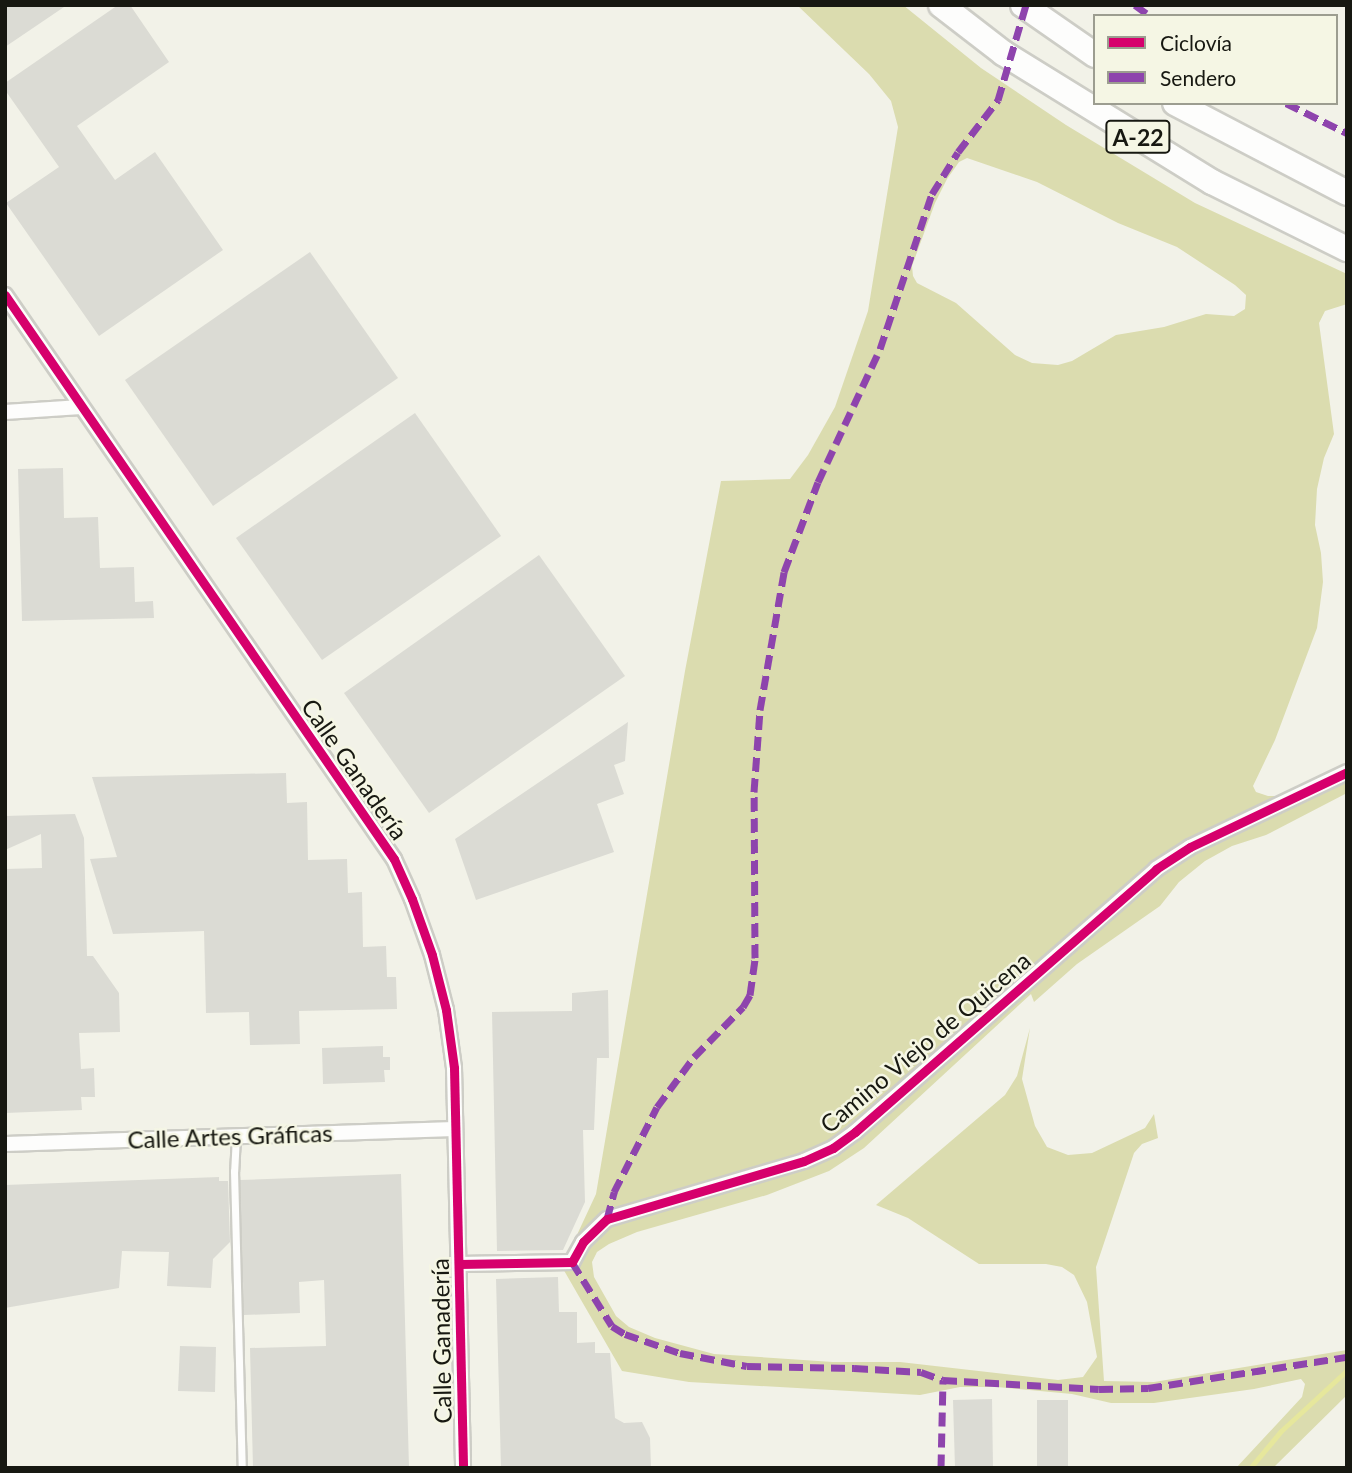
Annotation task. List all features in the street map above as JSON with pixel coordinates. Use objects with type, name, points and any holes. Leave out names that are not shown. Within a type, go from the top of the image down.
[{"type":"highway","name":"A-22","points":[[941,5],[1003,53],[1212,182],[1347,249]]},
{"type":"highway","points":[[1023,5],[1093,54]]},
{"type":"highway","name":"A-22","points":[[1179,105],[1347,193]]},
{"type":"street","name":"Calle Ganadería","points":[[5,295],[394,859],[432,955],[446,1010],[454,1068],[463,1468]]},
{"type":"street","points":[[5,412],[81,407]]},
{"type":"street","name":"Camino Viejo de Quicena","points":[[459,1264],[572,1262],[583,1242],[607,1219],[804,1161],[833,1148],[855,1132],[1156,869],[1190,847],[1347,772]]},
{"type":"street","name":"Calle Artes Gráficas","points":[[5,1144],[455,1129]]},
{"type":"lane","points":[[236,1136],[235,1217],[242,1468]]},
{"type":"green space","points":[[797,5],[903,5],[981,68],[1066,125],[1195,203],[1347,274],[1347,304],[1325,311],[1319,323],[1334,434],[1324,458],[1317,489],[1315,525],[1323,582],[1317,628],[1275,740],[1253,786],[1256,792],[1268,796],[1284,796],[1347,766],[1347,793],[1266,835],[1232,846],[1205,861],[1179,882],[1160,906],[1077,964],[1034,1002],[1031,994],[864,1148],[829,1171],[767,1195],[637,1232],[609,1244],[597,1252],[592,1262],[594,1277],[616,1316],[629,1327],[655,1338],[714,1354],[833,1362],[900,1362],[1058,1380],[1083,1377],[1097,1357],[1087,1302],[1074,1275],[1062,1267],[1046,1264],[979,1264],[908,1218],[876,1205],[1005,1095],[1017,1076],[1030,1028],[1022,1079],[1035,1126],[1047,1147],[1068,1155],[1092,1153],[1145,1128],[1154,1114],[1158,1138],[1142,1144],[1134,1153],[1096,1267],[1104,1381],[1154,1382],[1347,1350],[1347,1395],[1273,1468],[1236,1468],[1302,1397],[1305,1384],[1301,1379],[1254,1389],[1154,1403],[1111,1403],[1072,1394],[997,1387],[960,1387],[920,1395],[689,1382],[622,1371],[562,1267],[596,1194],[685,671],[721,481],[790,479],[808,455],[835,407],[868,311],[898,127],[891,101],[869,74]],"holes":[[[967,158],[1037,182],[1118,223],[1177,247],[1246,295],[1245,309],[1234,316],[1206,314],[1164,327],[1116,335],[1072,361],[1058,365],[1032,363],[1015,355],[956,303],[917,283],[912,266],[935,203],[959,162]]]},
{"type":"building","points":[[5,5],[67,5],[5,47]]},
{"type":"building","points":[[118,5],[130,5],[169,62],[77,126],[115,180],[155,152],[223,250],[99,336],[6,203],[59,167],[5,90],[5,83]]},
{"type":"building","points":[[310,252],[398,378],[213,506],[125,380]]},
{"type":"building","points":[[415,413],[501,536],[322,660],[236,538]]},
{"type":"building","points":[[63,468],[64,518],[98,517],[100,568],[134,567],[135,602],[153,601],[154,618],[22,621],[18,469]]},
{"type":"building","points":[[539,555],[625,676],[429,813],[344,693]]},
{"type":"building","points":[[628,722],[625,761],[614,765],[624,794],[597,804],[614,852],[476,900],[455,839]]},
{"type":"building","points":[[286,773],[287,803],[307,802],[308,860],[347,859],[348,893],[362,892],[363,947],[386,946],[387,977],[396,977],[397,1009],[299,1011],[300,1044],[250,1045],[249,1012],[206,1013],[204,931],[113,934],[90,859],[117,857],[92,777]]},
{"type":"building","points":[[75,814],[84,838],[87,956],[93,956],[119,993],[120,1032],[79,1033],[81,1069],[94,1068],[95,1097],[81,1097],[82,1110],[5,1113],[5,869],[42,868],[41,834],[5,850],[5,816]]},
{"type":"building","points":[[608,990],[609,1058],[597,1058],[594,1130],[583,1130],[585,1202],[563,1250],[497,1251],[492,1012],[572,1011],[572,993]]},
{"type":"building","points":[[383,1046],[383,1057],[390,1057],[390,1070],[384,1070],[385,1082],[323,1084],[322,1048]]},
{"type":"building","points":[[401,1174],[409,1468],[253,1468],[250,1348],[326,1346],[324,1280],[299,1282],[300,1313],[244,1315],[240,1180]]},
{"type":"building","points":[[219,1177],[219,1181],[228,1181],[230,1242],[213,1259],[211,1288],[167,1286],[169,1252],[122,1251],[119,1288],[5,1308],[5,1185]]},
{"type":"building","points":[[558,1277],[559,1312],[577,1312],[577,1343],[595,1342],[595,1353],[610,1353],[615,1418],[624,1423],[642,1422],[650,1438],[651,1468],[501,1468],[496,1279]]},
{"type":"building","points":[[180,1346],[216,1347],[215,1392],[178,1391]]},
{"type":"building","points":[[992,1399],[993,1468],[955,1468],[953,1400]]},
{"type":"building","points":[[1037,1400],[1068,1400],[1068,1468],[1037,1468]]},
{"type":"waterway","points":[[1250,1468],[1281,1431],[1347,1370]]},
{"type":"marked path","points":[[607,1219],[614,1192],[657,1107],[694,1057],[743,1007],[750,995],[755,958],[754,792],[760,710],[784,572],[818,482],[880,349],[932,194],[958,152],[998,100],[1026,5]]},
{"type":"marked path","points":[[1135,5],[1147,14]]},
{"type":"marked path","points":[[1290,105],[1347,133]]},
{"type":"marked path","points":[[572,1262],[612,1326],[625,1334],[680,1353],[747,1366],[921,1372],[943,1380],[1099,1389],[1148,1388],[1347,1357]]},
{"type":"marked path","points":[[941,1468],[943,1380]]},
{"type":"cycle path","points":[[5,295],[394,859],[412,899],[432,955],[446,1010],[454,1068],[463,1468]]},
{"type":"cycle path","points":[[459,1264],[572,1262],[583,1242],[607,1219],[804,1161],[833,1148],[855,1132],[1156,869],[1190,847],[1347,772]]}]
